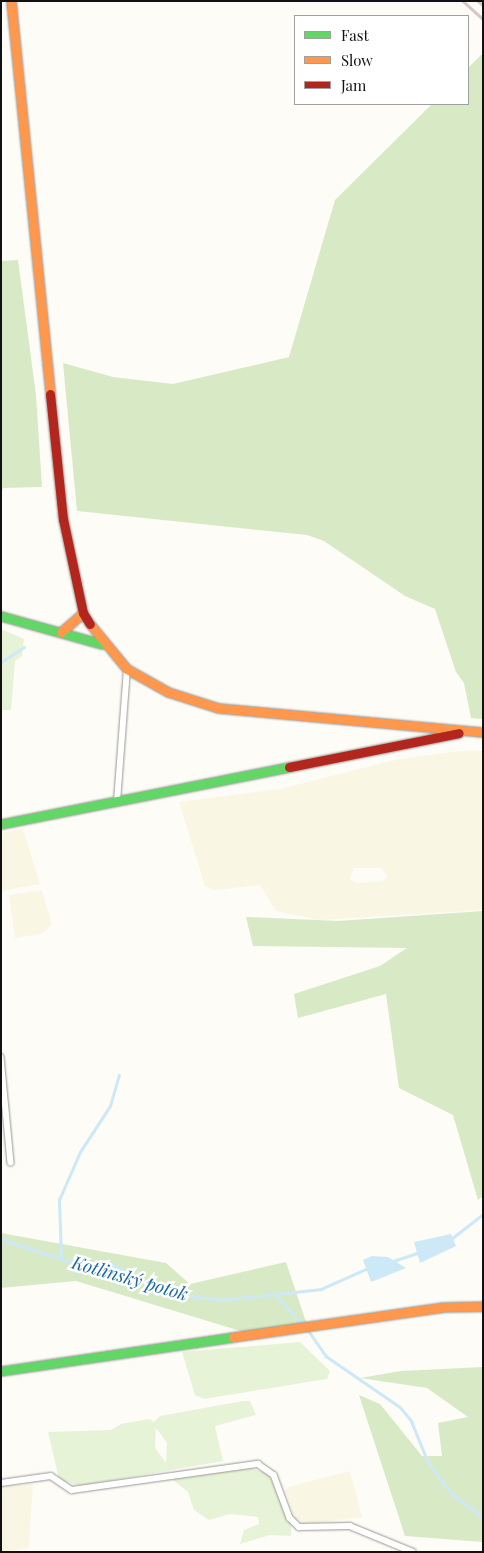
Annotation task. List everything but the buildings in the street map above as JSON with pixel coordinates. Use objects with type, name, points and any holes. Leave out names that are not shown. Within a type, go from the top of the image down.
[{"type":"street","points":[[11,1],[63,519],[83,613],[102,644],[127,669],[168,692],[218,708],[483,732]]},
{"type":"street","points":[[61,632],[83,613]]},
{"type":"street","points":[[1,616],[102,644]]},
{"type":"street","points":[[117,802],[127,669]]},
{"type":"street","points":[[1,824],[469,731]]},
{"type":"street","points":[[1,1057],[11,1163]]},
{"type":"street","points":[[1,1371],[444,1307],[483,1306]]},
{"type":"street","points":[[1,1483],[51,1476],[72,1490],[258,1464],[274,1475],[290,1518],[299,1527],[350,1526],[413,1552]]},
{"type":"shaded area","points":[[459,751],[483,751],[483,910],[320,920],[276,911],[260,885],[214,890],[205,886],[179,802],[280,789],[399,759]],"holes":[[[354,868],[381,868],[387,876],[383,881],[357,883],[350,879]]]},
{"type":"shaded area","points":[[23,829],[40,884],[1,891],[1,833]]},
{"type":"shaded area","points":[[42,890],[52,925],[41,934],[15,938],[9,895]]},
{"type":"shaded area","points":[[350,1471],[362,1517],[305,1524],[295,1518],[285,1490],[288,1487]]},
{"type":"shaded area","points":[[33,1484],[29,1548],[1,1552],[1,1487]]},
{"type":"green space","points":[[483,53],[483,719],[471,718],[464,683],[456,672],[435,609],[405,596],[324,541],[307,535],[77,511],[63,363],[113,377],[173,384],[289,357],[335,200],[431,105],[469,105],[469,67]]},
{"type":"green space","points":[[18,260],[36,395],[42,487],[3,488],[1,495],[1,261]]},
{"type":"green space","points":[[1,629],[24,639],[22,656],[15,661],[11,710],[1,710]]},
{"type":"green space","points":[[483,911],[483,1196],[478,1200],[453,1115],[399,1088],[386,994],[298,1018],[294,994],[380,966],[407,948],[253,946],[246,917],[338,921]]},
{"type":"green space","points":[[1,1233],[166,1263],[190,1284],[286,1262],[308,1328],[247,1333],[76,1281],[1,1288]]},
{"type":"green space","points":[[300,1342],[330,1371],[327,1379],[204,1399],[195,1395],[182,1352]]},
{"type":"green space","points":[[483,1367],[483,1542],[405,1536],[359,1395],[380,1404],[422,1456],[442,1456],[438,1423],[468,1417],[427,1388],[360,1378],[401,1371]]},
{"type":"green space","points":[[243,1401],[250,1401],[256,1415],[215,1426],[223,1461],[80,1486],[59,1479],[48,1432],[111,1430],[121,1424],[149,1419],[154,1422],[160,1416]],"holes":[[[156,1428],[167,1443],[166,1463],[155,1448]]]},
{"type":"green space","points":[[247,1467],[269,1474],[291,1526],[291,1536],[270,1535],[240,1544],[244,1530],[259,1524],[258,1517],[230,1514],[209,1520],[194,1510],[188,1492],[172,1479]]},
{"type":"water","points":[[451,1234],[456,1246],[420,1263],[414,1242]]},
{"type":"water","points":[[372,1256],[388,1257],[406,1268],[371,1282],[363,1260]]},
{"type":"water","points":[[105,1261],[109,1261],[136,1276],[128,1280],[102,1276]]},
{"type":"waterway","points":[[1,662],[24,647]]},
{"type":"waterway","points":[[61,1258],[59,1200],[80,1152],[110,1106],[119,1075]]},
{"type":"waterway","name":"Kotlinský potok","points":[[451,1239],[483,1214]]},
{"type":"waterway","name":"Kotlinský potok","points":[[1,1239],[68,1261],[106,1268]]},
{"type":"waterway","name":"Kotlinský potok","points":[[393,1261],[418,1253]]},
{"type":"waterway","name":"Kotlinský potok","points":[[130,1276],[181,1295],[222,1300],[321,1289],[366,1269]]},
{"type":"waterway","points":[[275,1294],[302,1324]]},
{"type":"waterway","points":[[308,1330],[326,1356],[400,1407],[411,1420],[429,1464],[453,1495],[483,1518]]},
{"type":"railway","points":[[463,1],[483,19]]},
{"type":"railway","points":[[478,1],[483,5]]},
{"type":"traffic: fast","points":[[1,616],[102,644]]},
{"type":"traffic: fast","points":[[1,824],[289,767]]},
{"type":"traffic: fast","points":[[1,1371],[233,1337]]},
{"type":"traffic: slow","points":[[11,1],[50,394]]},
{"type":"traffic: slow","points":[[61,632],[83,613]]},
{"type":"traffic: slow","points":[[90,624],[127,669],[168,692],[218,708],[483,732]]},
{"type":"traffic: slow","points":[[233,1337],[444,1307],[483,1306]]},
{"type":"traffic: jam","points":[[50,394],[63,519],[83,613],[90,624]]},
{"type":"traffic: jam","points":[[289,767],[459,733]]}]
